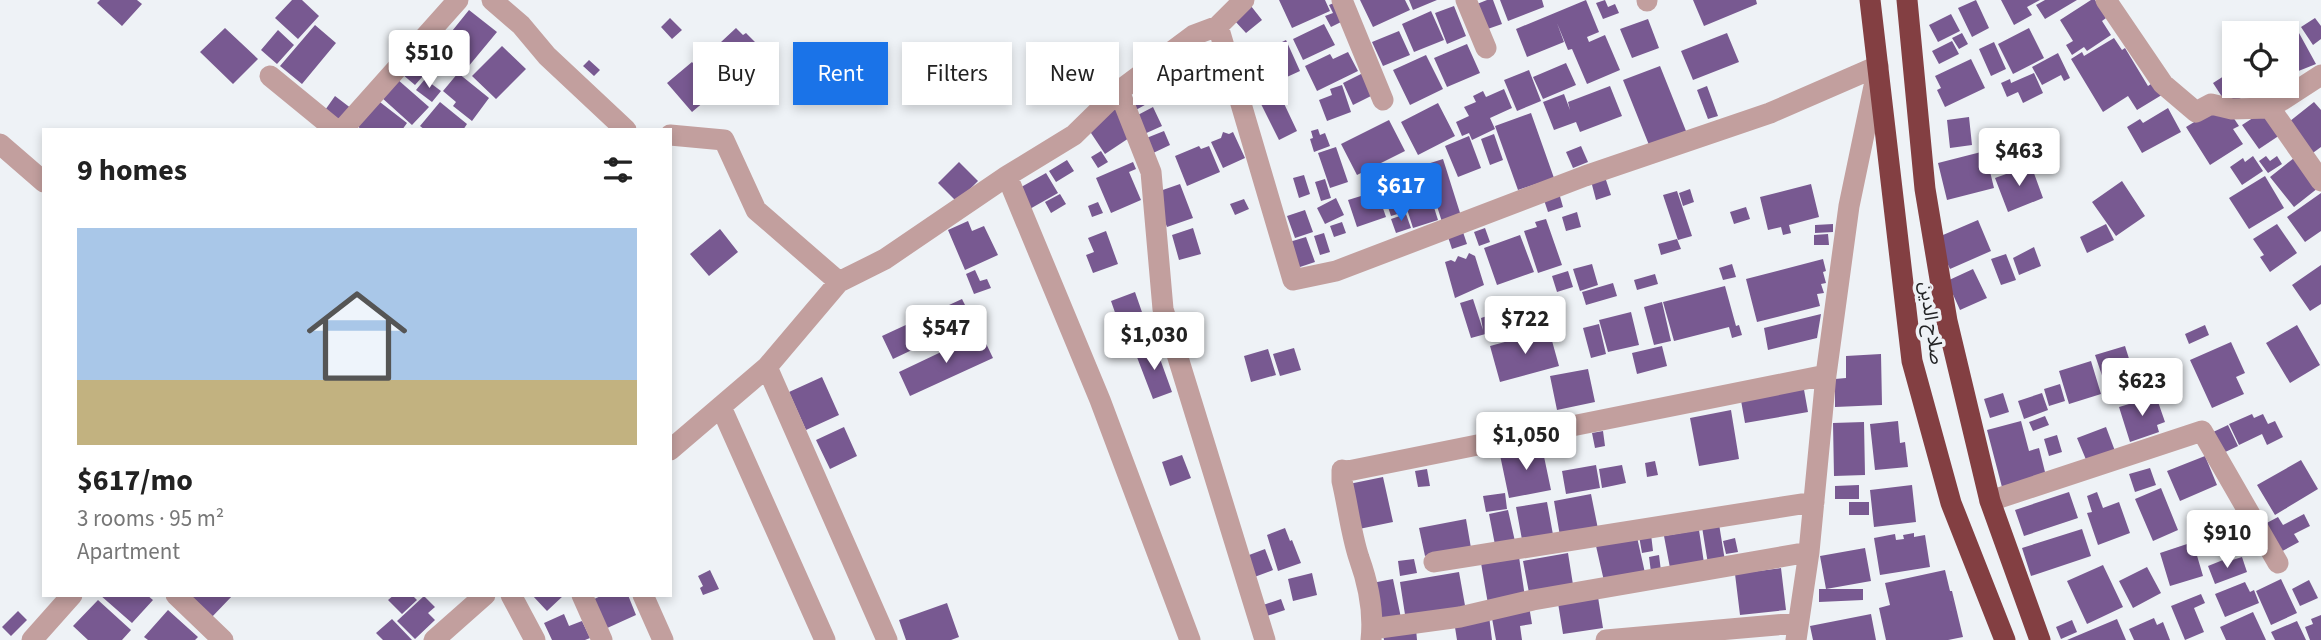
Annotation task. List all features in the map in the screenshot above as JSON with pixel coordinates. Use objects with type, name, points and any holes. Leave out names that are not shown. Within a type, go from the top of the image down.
[{"type":"highway","name":"صلاح الدين","points":[[1870,0],[1912,361],[1951,503],[2005,640]]},
{"type":"highway","name":"صلاح الدين","points":[[1908,0],[1925,190],[1947,321],[1990,501],[2040,640]]},
{"type":"street","points":[[344,128],[458,0]]},
{"type":"street","points":[[492,0],[521,26],[547,57],[624,128]]},
{"type":"street","points":[[1244,0],[1219,26],[1194,35],[1119,91],[1152,172],[1163,309],[1265,640]]},
{"type":"street","points":[[1342,0],[1383,100]]},
{"type":"street","points":[[1466,0],[1486,48]]},
{"type":"street","points":[[2106,0],[2163,84],[2196,112],[2211,104],[2232,109],[2270,108],[2321,75]]},
{"type":"street","points":[[1219,26],[1293,280],[1336,271],[1586,176],[1770,113],[1878,66]]},
{"type":"street","points":[[1606,640],[1797,631],[1810,552],[1826,375],[1849,206],[1878,66]]},
{"type":"street","points":[[270,76],[335,128]]},
{"type":"street","points":[[672,448],[767,367],[839,282],[885,259],[1007,176],[1074,135],[1105,105]]},
{"type":"street","points":[[2270,108],[2321,181]]},
{"type":"street","points":[[672,135],[724,140],[756,210],[839,282]]},
{"type":"street","points":[[0,144],[42,180]]},
{"type":"street","points":[[1007,176],[1100,400],[1190,640]]},
{"type":"street","points":[[767,367],[887,640]]},
{"type":"street","points":[[1810,552],[1533,600],[1372,635],[1366,572],[1359,557],[1342,481],[1342,470],[1826,375]]},
{"type":"street","points":[[721,407],[825,640]]},
{"type":"street","points":[[1990,501],[2202,432],[2278,563]]},
{"type":"street","points":[[1434,562],[1814,502]]},
{"type":"street","points":[[33,640],[70,597]]},
{"type":"street","points":[[178,597],[223,640]]},
{"type":"street","points":[[434,640],[483,597]]},
{"type":"street","points":[[512,597],[535,640]]},
{"type":"street","points":[[583,597],[602,640]]},
{"type":"street","points":[[644,597],[663,640]]},
{"type":"building","points":[[100,0],[137,0],[142,4],[122,26],[97,3]]},
{"type":"building","points":[[292,0],[302,0],[319,16],[298,39],[275,18]]},
{"type":"building","points":[[1279,0],[1325,0],[1330,11],[1292,28]]},
{"type":"building","points":[[1360,0],[1405,0],[1410,10],[1373,27]]},
{"type":"building","points":[[1409,0],[1437,0],[1413,10]]},
{"type":"building","points":[[1493,0],[1502,24],[1482,31],[1472,6]]},
{"type":"building","points":[[1500,0],[1542,0],[1544,7],[1508,21]]},
{"type":"building","points":[[1586,0],[1599,32],[1587,37],[1589,42],[1605,35],[1620,70],[1587,84],[1557,23],[1564,42],[1527,57],[1516,29]]},
{"type":"building","points":[[1605,0],[1608,7],[1615,4],[1619,13],[1603,19],[1596,3]]},
{"type":"building","points":[[1693,0],[1756,0],[1757,4],[1704,26]]},
{"type":"building","points":[[1976,0],[1989,28],[1972,37],[1958,8]]},
{"type":"building","points":[[2001,0],[2040,0],[2027,7],[2032,15],[2014,25]]},
{"type":"building","points":[[2045,0],[2077,0],[2045,19],[2036,5]]},
{"type":"building","points":[[2095,0],[2106,18],[2102,21],[2111,35],[2087,51],[2084,47],[2072,55],[2066,45],[2073,41],[2060,20]]},
{"type":"building","points":[[1336,2],[1345,20],[1331,27],[1325,16],[1333,13],[1329,5]]},
{"type":"building","points":[[1251,6],[1262,20],[1246,33],[1234,20]]},
{"type":"building","points":[[1454,6],[1466,36],[1447,44],[1435,13]]},
{"type":"building","points":[[469,10],[497,32],[463,73],[436,51]]},
{"type":"building","points":[[1431,11],[1444,40],[1414,52],[1402,24]]},
{"type":"building","points":[[1951,14],[1960,31],[1938,42],[1929,25]]},
{"type":"building","points":[[670,18],[682,30],[672,39],[661,27]]},
{"type":"building","points":[[2315,18],[2321,26],[2321,39],[2313,45],[2301,27]]},
{"type":"building","points":[[1648,19],[1659,48],[1632,58],[1620,29]]},
{"type":"building","points":[[1324,24],[1335,45],[1303,60],[1293,39]]},
{"type":"building","points":[[315,25],[336,43],[302,84],[280,66]]},
{"type":"building","points":[[225,28],[258,59],[233,84],[200,52]]},
{"type":"building","points":[[736,28],[755,42],[721,42]]},
{"type":"building","points":[[2029,28],[2044,58],[2013,74],[1998,44]]},
{"type":"building","points":[[278,30],[294,45],[277,64],[261,50]]},
{"type":"building","points":[[1399,31],[1410,55],[1383,66],[1372,42]]},
{"type":"building","points":[[1727,33],[1739,62],[1693,80],[1681,51]]},
{"type":"building","points":[[1962,33],[1968,44],[1959,49],[1952,38]]},
{"type":"building","points":[[2299,33],[2316,64],[2299,71]]},
{"type":"building","points":[[2114,38],[2122,50],[2125,48],[2148,86],[2157,80],[2165,93],[2137,110],[2128,96],[2103,112],[2071,59],[2082,52],[2084,56]]},
{"type":"building","points":[[1952,41],[1959,54],[1939,64],[1932,51]]},
{"type":"building","points":[[1994,42],[2006,69],[1991,76],[1979,49]]},
{"type":"building","points":[[1288,44],[1300,71],[1288,76]]},
{"type":"building","points":[[1467,44],[1480,73],[1447,87],[1434,58]]},
{"type":"building","points":[[502,46],[526,69],[496,99],[472,76]]},
{"type":"building","points":[[1348,52],[1358,71],[1317,91],[1305,66],[1330,54],[1333,59]]},
{"type":"building","points":[[2058,53],[2070,78],[2064,81],[2061,75],[2042,85],[2032,67]]},
{"type":"building","points":[[1426,55],[1443,89],[1410,105],[1393,70]]},
{"type":"building","points":[[1971,59],[1985,88],[1945,107],[1937,90],[1941,88],[1935,76]]},
{"type":"building","points":[[589,60],[600,70],[594,76],[583,66]]},
{"type":"building","points":[[692,62],[693,105],[700,105],[692,112],[667,83]]},
{"type":"building","points":[[1566,63],[1576,85],[1543,99],[1533,77]]},
{"type":"building","points":[[410,65],[423,76],[415,85],[402,74]]},
{"type":"building","points":[[1660,66],[1686,131],[1649,145],[1623,80]]},
{"type":"building","points":[[1529,70],[1541,101],[1517,111],[1504,80]]},
{"type":"building","points":[[458,73],[489,98],[472,121],[453,106],[456,102],[443,91]]},
{"type":"building","points":[[1363,73],[1373,95],[1353,105],[1343,83]]},
{"type":"building","points":[[2034,73],[2043,93],[2023,103],[2018,92],[2007,97],[2001,83],[2010,79],[2011,83]]},
{"type":"building","points":[[2222,77],[2222,97],[2213,83]]},
{"type":"building","points":[[397,79],[429,107],[412,125],[381,97]]},
{"type":"building","points":[[425,79],[441,91],[432,102],[416,90]]},
{"type":"building","points":[[1342,85],[1351,112],[1327,121],[1319,100],[1332,95],[1330,89]]},
{"type":"building","points":[[1610,86],[1622,116],[1580,132],[1576,122],[1554,130],[1543,102],[1564,94],[1570,110],[1568,102]]},
{"type":"building","points":[[1707,86],[1718,116],[1708,119],[1697,90]]},
{"type":"building","points":[[1504,89],[1512,108],[1490,118],[1495,129],[1472,140],[1469,133],[1462,136],[1456,122],[1469,116],[1464,107],[1476,102],[1473,96],[1483,91],[1486,97]]},
{"type":"building","points":[[335,96],[352,109],[340,126],[323,113]]},
{"type":"building","points":[[1133,98],[1133,105],[1145,105],[1134,111],[1128,101]]},
{"type":"building","points":[[2223,98],[2241,98],[2228,106]]},
{"type":"building","points":[[376,99],[407,123],[403,128],[360,128],[356,125]]},
{"type":"building","points":[[440,102],[467,124],[464,128],[420,126]]},
{"type":"building","points":[[2314,102],[2321,110],[2321,147],[2310,155],[2285,125]]},
{"type":"building","points":[[1438,103],[1455,136],[1418,155],[1401,122]]},
{"type":"building","points":[[1262,105],[1285,105],[1297,131],[1279,140]]},
{"type":"building","points":[[1116,107],[1135,134],[1105,154],[1087,127]]},
{"type":"building","points":[[1153,107],[1162,126],[1142,135],[1134,117]]},
{"type":"building","points":[[2219,107],[2231,114],[2239,126],[2233,129],[2243,144],[2210,165],[2186,127]]},
{"type":"building","points":[[2168,108],[2181,132],[2142,153],[2127,127],[2140,119],[2143,123]]},
{"type":"building","points":[[1531,113],[1554,178],[1518,190],[1495,126]]},
{"type":"building","points":[[2259,114],[2266,115],[2280,135],[2259,149],[2242,125]]},
{"type":"building","points":[[1969,117],[1972,145],[1950,148],[1947,120]]},
{"type":"building","points":[[1389,120],[1405,151],[1357,175],[1341,144]]},
{"type":"building","points":[[1318,129],[1320,135],[1325,133],[1330,146],[1314,152],[1310,139],[1313,138],[1311,131]]},
{"type":"building","points":[[1164,131],[1170,145],[1151,154],[1144,139]]},
{"type":"building","points":[[1223,132],[1233,132],[1245,158],[1223,168],[1211,142],[1221,138]]},
{"type":"building","points":[[1494,134],[1503,160],[1490,165],[1481,139]]},
{"type":"building","points":[[1469,136],[1481,168],[1458,177],[1445,146]]},
{"type":"building","points":[[2022,138],[2028,158],[1992,168],[1986,149]]},
{"type":"building","points":[[1199,146],[1201,149],[1209,146],[1220,172],[1187,186],[1175,156]]},
{"type":"building","points":[[1581,146],[1588,162],[1573,168],[1566,152]]},
{"type":"building","points":[[1336,147],[1348,182],[1330,188],[1318,153]]},
{"type":"building","points":[[1101,151],[1108,162],[1098,168],[1091,157]]},
{"type":"building","points":[[1985,151],[1994,188],[1947,200],[1938,163]]},
{"type":"building","points":[[2253,156],[2263,171],[2242,185],[2230,167],[2243,158],[2245,162]]},
{"type":"building","points":[[2266,156],[2270,161],[2277,156],[2282,164],[2268,173],[2259,161]]},
{"type":"building","points":[[2294,158],[2318,188],[2294,207],[2270,177]]},
{"type":"building","points":[[1443,159],[1461,216],[1442,222],[1424,165]]},
{"type":"building","points":[[1067,160],[1074,171],[1056,182],[1049,171]]},
{"type":"building","points":[[959,162],[978,181],[957,202],[938,183]]},
{"type":"building","points":[[1133,162],[1136,169],[1129,172],[1141,200],[1111,213],[1096,178]]},
{"type":"building","points":[[2031,165],[2043,198],[2008,212],[1995,178]]},
{"type":"building","points":[[1419,166],[1429,196],[1405,203],[1395,173]]},
{"type":"building","points":[[1046,173],[1058,193],[1028,210],[1016,190]]},
{"type":"building","points":[[1304,175],[1310,194],[1299,198],[1293,178]]},
{"type":"building","points":[[2265,176],[2284,208],[2249,229],[2229,198]]},
{"type":"building","points":[[1605,177],[1611,195],[1596,200],[1591,181]]},
{"type":"building","points":[[1393,178],[1404,212],[1391,216],[1380,183]]},
{"type":"building","points":[[1325,179],[1331,198],[1321,201],[1315,182]]},
{"type":"building","points":[[2122,181],[2145,216],[2116,236],[2092,202]]},
{"type":"building","points":[[1180,184],[1193,218],[1167,227],[1154,193]]},
{"type":"building","points":[[1811,184],[1819,217],[1789,225],[1791,233],[1783,235],[1781,227],[1768,230],[1760,197]]},
{"type":"building","points":[[1690,189],[1694,202],[1683,206],[1679,193]]},
{"type":"building","points":[[1677,191],[1692,236],[1678,240],[1663,195]]},
{"type":"building","points":[[1559,193],[1563,207],[1548,212],[1543,197]]},
{"type":"building","points":[[2321,193],[2321,231],[2305,242],[2287,217]]},
{"type":"building","points":[[1060,194],[1066,204],[1051,213],[1045,202]]},
{"type":"building","points":[[1378,194],[1386,217],[1357,227],[1348,200]]},
{"type":"building","points":[[1336,198],[1344,215],[1325,224],[1317,208]]},
{"type":"building","points":[[1431,198],[1438,220],[1413,228],[1406,206]]},
{"type":"building","points":[[1244,199],[1249,209],[1235,215],[1230,204]]},
{"type":"building","points":[[1098,202],[1103,213],[1092,217],[1088,206]]},
{"type":"building","points":[[1746,207],[1750,219],[1734,224],[1730,212]]},
{"type":"building","points":[[1305,210],[1313,232],[1295,238],[1287,216]]},
{"type":"building","points":[[1577,212],[1581,227],[1566,231],[1562,217]]},
{"type":"building","points":[[1406,214],[1411,228],[1396,233],[1391,219]]},
{"type":"building","points":[[1546,219],[1562,265],[1538,273],[1524,231],[1537,227],[1535,222]]},
{"type":"building","points":[[1978,220],[1991,251],[1950,269],[1936,238]]},
{"type":"building","points":[[968,221],[972,231],[984,226],[998,255],[965,270],[948,230]]},
{"type":"building","points":[[1342,222],[1346,233],[1334,237],[1330,226]]},
{"type":"building","points":[[1833,224],[1833,232],[1815,233],[1815,225]]},
{"type":"building","points":[[2106,224],[2114,240],[2087,253],[2080,237]]},
{"type":"building","points":[[2277,224],[2297,253],[2270,272],[2260,257],[2264,255],[2253,239]]},
{"type":"building","points":[[1193,228],[1201,254],[1179,260],[1172,235]]},
{"type":"building","points":[[1485,228],[1490,242],[1479,246],[1474,232]]},
{"type":"building","points":[[720,229],[738,252],[709,276],[690,254]]},
{"type":"building","points":[[1106,231],[1118,264],[1093,273],[1086,255],[1094,252],[1088,238]]},
{"type":"building","points":[[1463,232],[1467,244],[1452,249],[1448,237]]},
{"type":"building","points":[[1324,233],[1330,252],[1320,255],[1314,236]]},
{"type":"building","points":[[1828,234],[1829,245],[1814,245],[1814,235]]},
{"type":"building","points":[[1520,235],[1534,272],[1497,285],[1484,248]]},
{"type":"building","points":[[1306,237],[1315,262],[1294,269],[1286,243]]},
{"type":"building","points":[[1677,239],[1681,249],[1661,255],[1658,244]]},
{"type":"building","points":[[2034,247],[2041,266],[2019,275],[2013,258]]},
{"type":"building","points":[[1469,253],[1475,256],[1484,285],[1455,298],[1445,262],[1455,262],[1458,256],[1466,259]]},
{"type":"building","points":[[2006,254],[2016,280],[2001,285],[1991,259]]},
{"type":"building","points":[[1823,259],[1826,283],[1821,284],[1824,293],[1817,294],[1820,306],[1757,322],[1746,279]]},
{"type":"building","points":[[1592,264],[1598,285],[1580,291],[1573,269]]},
{"type":"building","points":[[1732,264],[1736,277],[1723,280],[1719,268]]},
{"type":"building","points":[[2321,265],[2321,304],[2310,311],[2292,285]]},
{"type":"building","points":[[1973,269],[1987,298],[1960,310],[1947,281]]},
{"type":"building","points":[[975,270],[980,281],[987,279],[991,288],[974,294],[966,274]]},
{"type":"building","points":[[1568,271],[1573,287],[1557,292],[1552,276]]},
{"type":"building","points":[[1655,274],[1658,284],[1637,290],[1634,280]]},
{"type":"building","points":[[1613,283],[1617,296],[1586,305],[1582,292]]},
{"type":"building","points":[[1725,286],[1736,326],[1739,325],[1742,335],[1732,338],[1729,327],[1674,341],[1663,302]]},
{"type":"building","points":[[1135,292],[1143,315],[1119,324],[1111,301]]},
{"type":"building","points":[[962,299],[973,321],[893,359],[882,336]]},
{"type":"building","points":[[1473,299],[1483,330],[1481,318],[1505,310],[1511,327],[1471,338],[1460,303]]},
{"type":"building","points":[[1561,302],[1564,312],[1544,318],[1541,307]]},
{"type":"building","points":[[1662,302],[1671,341],[1654,345],[1644,307]]},
{"type":"building","points":[[1631,312],[1639,345],[1608,352],[1599,320]]},
{"type":"building","points":[[1821,314],[1817,338],[1768,350],[1764,328]]},
{"type":"building","points":[[1599,324],[1606,354],[1591,358],[1583,328]]},
{"type":"building","points":[[2205,325],[2209,335],[2189,344],[2185,334]]},
{"type":"building","points":[[2297,325],[2320,365],[2290,383],[2266,343]]},
{"type":"building","points":[[1549,330],[1559,366],[1500,382],[1490,346]]},
{"type":"building","points":[[981,333],[993,358],[910,396],[899,372]]},
{"type":"building","points":[[2231,342],[2245,373],[2236,377],[2244,394],[2212,408],[2190,360]]},
{"type":"building","points":[[1155,345],[1172,392],[1153,399],[1135,352]]},
{"type":"building","points":[[1662,346],[1667,366],[1637,374],[1632,353]]},
{"type":"building","points":[[2125,346],[2138,387],[2109,396],[2095,355]]},
{"type":"building","points":[[1294,348],[1301,370],[1280,376],[1273,354]]},
{"type":"building","points":[[1268,349],[1276,375],[1251,382],[1244,356]]},
{"type":"building","points":[[1881,354],[1882,405],[1835,407],[1835,379],[1846,378],[1846,356]]},
{"type":"building","points":[[2091,361],[2101,394],[2069,404],[2059,371]]},
{"type":"building","points":[[1588,369],[1595,402],[1557,410],[1550,376]]},
{"type":"building","points":[[822,377],[839,415],[806,430],[789,392]]},
{"type":"building","points":[[1803,384],[1808,412],[1745,423],[1740,395]]},
{"type":"building","points":[[2060,384],[2065,401],[2049,406],[2044,389]]},
{"type":"building","points":[[2003,393],[2009,412],[1990,418],[1984,399]]},
{"type":"building","points":[[2042,393],[2048,410],[2024,419],[2018,401]]},
{"type":"building","points":[[2156,396],[2165,422],[2157,425],[2159,432],[2130,442],[2119,407]]},
{"type":"building","points":[[1731,410],[1739,459],[1699,466],[1690,418]]},
{"type":"building","points":[[2252,414],[2254,418],[2263,414],[2268,424],[2275,421],[2283,437],[2267,445],[2262,434],[2239,445],[2229,424]]},
{"type":"building","points":[[2045,416],[2049,425],[2033,431],[2029,422]]},
{"type":"building","points":[[1898,421],[1900,443],[1905,442],[1908,467],[1875,470],[1870,424]]},
{"type":"building","points":[[2021,421],[2029,451],[2039,448],[2047,480],[2003,491],[1987,430]]},
{"type":"building","points":[[1864,422],[1865,475],[1834,476],[1833,423]]},
{"type":"building","points":[[2228,425],[2238,446],[2221,454],[2211,433]]},
{"type":"building","points":[[844,427],[857,456],[830,469],[816,440]]},
{"type":"building","points":[[2106,427],[2115,451],[2087,462],[2077,438]]},
{"type":"building","points":[[1603,431],[1605,446],[1595,448],[1592,433]]},
{"type":"building","points":[[2057,435],[2062,452],[2049,456],[2044,439]]},
{"type":"building","points":[[1542,447],[1551,490],[1509,498],[1500,455]]},
{"type":"building","points":[[1182,455],[1191,478],[1170,486],[1162,462]]},
{"type":"building","points":[[2205,456],[2217,485],[2180,501],[2167,471]]},
{"type":"building","points":[[2301,460],[2318,489],[2275,515],[2257,485]]},
{"type":"building","points":[[1655,461],[1658,475],[1647,477],[1645,463]]},
{"type":"building","points":[[1596,465],[1600,488],[1566,494],[1562,471]]},
{"type":"building","points":[[1622,465],[1626,483],[1602,488],[1599,469]]},
{"type":"building","points":[[2150,468],[2156,485],[2135,492],[2129,474]]},
{"type":"building","points":[[1427,469],[1430,486],[1418,487],[1415,471]]},
{"type":"building","points":[[1383,477],[1393,522],[1359,529],[1349,484]]},
{"type":"building","points":[[1859,485],[1859,499],[1835,499],[1835,486]]},
{"type":"building","points":[[1912,485],[1916,522],[1874,527],[1870,490]]},
{"type":"building","points":[[2161,488],[2178,530],[2153,541],[2135,499]]},
{"type":"building","points":[[2069,492],[2078,518],[2024,536],[2015,510]]},
{"type":"building","points":[[2097,492],[2103,508],[2119,502],[2130,533],[2098,545],[2087,513],[2092,512],[2087,496]]},
{"type":"building","points":[[1505,493],[1507,509],[1486,512],[1483,496]]},
{"type":"building","points":[[1591,494],[1598,529],[1560,536],[1554,501]]},
{"type":"building","points":[[1547,502],[1554,540],[1523,545],[1516,507]]},
{"type":"building","points":[[1849,502],[1869,502],[1869,515],[1849,515]]},
{"type":"building","points":[[1508,510],[1516,546],[1496,550],[1489,514]]},
{"type":"building","points":[[2304,514],[2310,526],[2294,534],[2299,542],[2277,554],[2261,526],[2278,517],[2283,525]]},
{"type":"building","points":[[1466,519],[1471,548],[1425,556],[1419,528]]},
{"type":"building","points":[[1719,524],[1725,561],[1708,564],[1702,527]]},
{"type":"building","points":[[1285,528],[1301,563],[1278,571],[1267,535]]},
{"type":"building","points":[[2082,529],[2091,556],[2031,576],[2022,548]]},
{"type":"building","points":[[1699,530],[1704,563],[1670,568],[1664,536]]},
{"type":"building","points":[[1914,533],[1914,537],[1925,535],[1930,567],[1880,575],[1874,538],[1895,534],[1896,540],[1904,539],[1903,535]]},
{"type":"building","points":[[1651,534],[1653,551],[1642,553],[1639,536]]},
{"type":"building","points":[[2223,534],[2228,546],[2218,550],[2213,539]]},
{"type":"building","points":[[1637,537],[1645,573],[1604,581],[1596,546]]},
{"type":"building","points":[[1735,538],[1738,552],[1726,554],[1723,541]]},
{"type":"building","points":[[2193,542],[2203,576],[2170,586],[2160,553]]},
{"type":"building","points":[[1865,548],[1871,581],[1826,589],[1820,556]]},
{"type":"building","points":[[1265,549],[1273,570],[1249,579],[1241,558]]},
{"type":"building","points":[[1568,553],[1574,591],[1530,598],[1523,561]]},
{"type":"building","points":[[1659,555],[1661,571],[1651,572],[1649,557]]},
{"type":"building","points":[[1519,557],[1525,597],[1488,604],[1481,563]]},
{"type":"building","points":[[2242,557],[2247,572],[2215,584],[2208,566],[2228,558],[2229,561]]},
{"type":"building","points":[[1414,559],[1417,573],[1400,576],[1398,561]]},
{"type":"building","points":[[2103,565],[2123,607],[2087,624],[2067,581]]},
{"type":"building","points":[[2147,567],[2161,593],[2133,608],[2119,581]]},
{"type":"building","points":[[1781,568],[1786,610],[1740,615],[1735,574]]},
{"type":"building","points":[[710,570],[719,589],[703,595],[700,588],[703,586],[698,576]]},
{"type":"building","points":[[1945,570],[1963,637],[1948,640],[1886,640],[1879,608],[1890,605],[1885,583]]},
{"type":"building","points":[[1459,572],[1466,611],[1406,621],[1400,582]]},
{"type":"building","points":[[1312,573],[1317,595],[1293,601],[1288,579]]},
{"type":"building","points":[[1393,579],[1401,618],[1381,622],[1372,583]]},
{"type":"building","points":[[2281,579],[2297,613],[2271,625],[2256,591]]},
{"type":"building","points":[[2309,580],[2318,598],[2300,606],[2292,589]]},
{"type":"building","points":[[2245,582],[2250,592],[2254,590],[2259,603],[2225,617],[2215,594]]},
{"type":"building","points":[[1819,589],[1863,589],[1863,600],[1819,602]]},
{"type":"building","points":[[2201,594],[2205,603],[2194,608],[2204,632],[2185,640],[2171,606]]},
{"type":"building","points":[[102,597],[149,597],[153,600],[132,623]]},
{"type":"building","points":[[187,597],[231,597],[210,619]]},
{"type":"building","points":[[392,597],[414,597],[417,600],[402,614],[388,600]]},
{"type":"building","points":[[423,597],[435,607],[428,613],[435,620],[415,639],[397,621]]},
{"type":"building","points":[[534,597],[562,597],[547,611]]},
{"type":"building","points":[[599,597],[629,597],[636,615],[605,629],[592,600]]},
{"type":"building","points":[[1598,597],[1603,628],[1563,634],[1558,603]]},
{"type":"building","points":[[1281,599],[1285,610],[1267,616],[1263,605]]},
{"type":"building","points":[[98,600],[131,630],[122,640],[88,640],[73,626]]},
{"type":"building","points":[[947,603],[959,637],[951,640],[906,640],[899,620]]},
{"type":"building","points":[[1529,606],[1532,624],[1520,626],[1522,640],[1496,640],[1491,613]]},
{"type":"building","points":[[168,610],[198,637],[195,640],[148,640],[144,637]]},
{"type":"building","points":[[18,611],[27,620],[11,636],[2,627]]},
{"type":"building","points":[[2253,612],[2266,640],[2226,640],[2220,627]]},
{"type":"building","points":[[564,614],[569,626],[582,621],[590,638],[552,640],[544,623]]},
{"type":"building","points":[[1871,614],[1876,640],[1813,640],[1810,626]]},
{"type":"building","points":[[2321,615],[2321,640],[2310,640],[2305,627],[2313,624],[2311,619]]},
{"type":"building","points":[[1489,616],[1492,640],[1457,640],[1454,621]]},
{"type":"building","points":[[2154,618],[2157,625],[2163,622],[2170,640],[2134,640],[2129,629]]},
{"type":"building","points":[[392,619],[412,640],[383,640],[376,633]]},
{"type":"building","points":[[2117,619],[2126,640],[2067,640]]},
{"type":"building","points":[[2072,620],[2077,632],[2061,639],[2056,627]]},
{"type":"building","points":[[2297,621],[2306,640],[2275,640],[2271,632]]},
{"type":"building","points":[[1416,629],[1417,640],[1384,640],[1382,630]]}]
